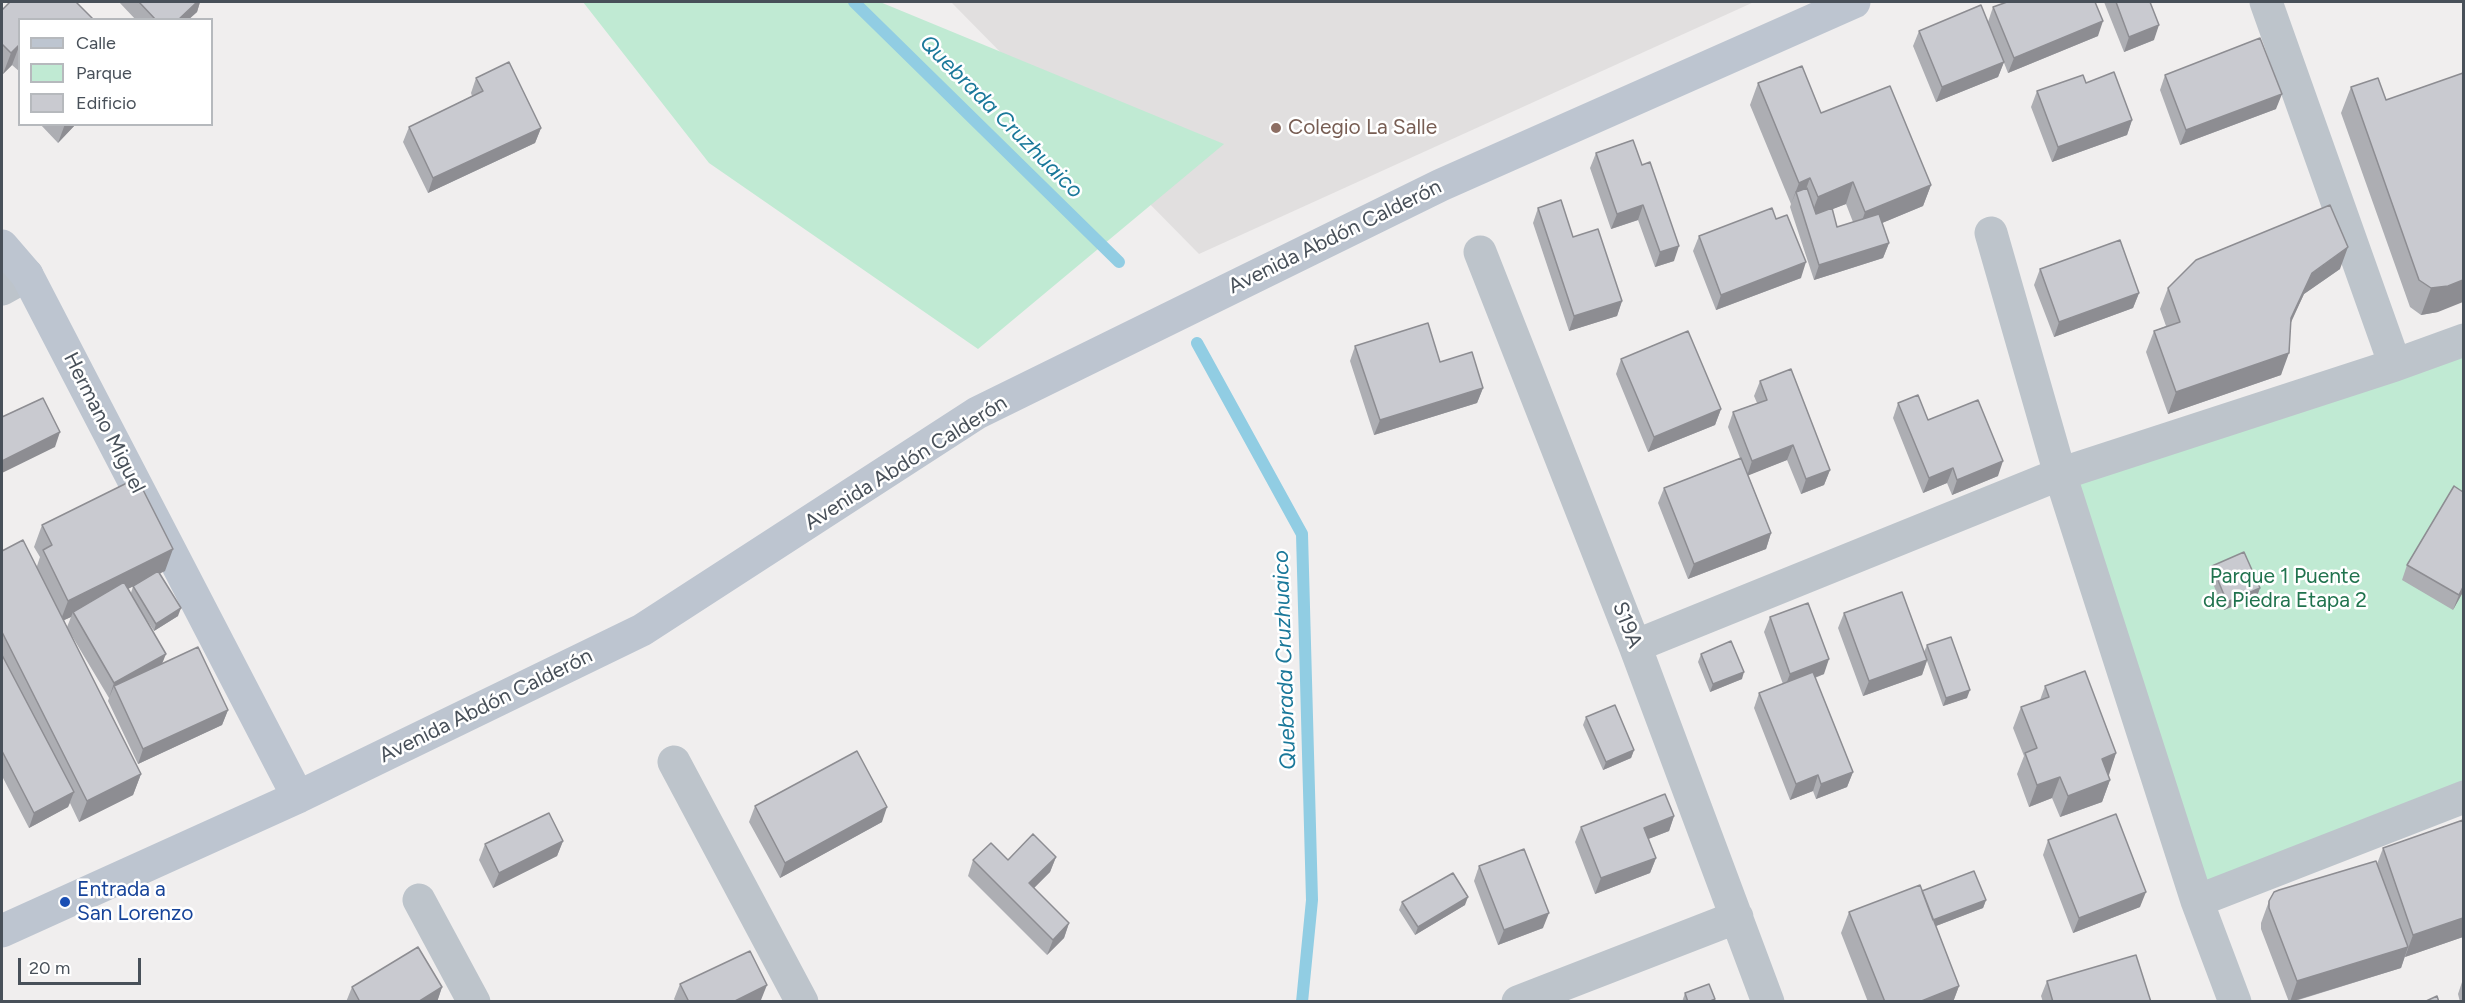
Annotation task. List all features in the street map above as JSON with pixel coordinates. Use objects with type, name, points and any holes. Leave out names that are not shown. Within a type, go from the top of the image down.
[{"type":"street","name":"Avenida Abdón Calderón","points":[[2,931],[298,797],[642,630],[977,413],[1440,185],[1854,2]]},
{"type":"street","points":[[2266,2],[2395,365]]},
{"type":"street","points":[[1991,233],[2060,474],[2197,901],[2235,1002]]},
{"type":"street","name":"Hermano Miguel","points":[[2,246],[14,282],[298,797]]},
{"type":"street","name":"S19A","points":[[1480,252],[1635,646],[1768,1002]]},
{"type":"street","points":[[1635,646],[2060,474],[2395,365],[2463,340]]},
{"type":"street","points":[[674,762],[802,1002]]},
{"type":"street","points":[[2197,901],[2463,797]]},
{"type":"street","points":[[419,900],[474,1002]]},
{"type":"street","points":[[1518,1002],[1737,918]]},
{"type":"shaded area","name":"Colegio La Salle","points":[[951,2],[1754,2],[1199,254]]},
{"type":"green space","points":[[583,2],[880,2],[1224,144],[978,349],[709,163]]},
{"type":"green space","name":"Parque 1 Puente de Piedra Etapa 2","points":[[2463,340],[2463,797],[2197,901],[2060,474]]},
{"type":"building","points":[[10,2],[76,2],[92,18],[18,18],[18,46],[11,53],[2,44],[2,10]]},
{"type":"building","points":[[139,2],[197,2],[180,18],[154,18]]},
{"type":"building","points":[[2007,2],[2095,2],[2103,21],[2014,58],[1993,7]]},
{"type":"building","points":[[2116,2],[2150,2],[2159,25],[2129,37]]},
{"type":"building","points":[[1981,5],[2004,62],[1942,87],[1919,31]]},
{"type":"building","points":[[2260,38],[2282,94],[2186,130],[2165,75]]},
{"type":"building","points":[[509,62],[541,128],[433,178],[409,127],[483,91],[476,78]]},
{"type":"building","points":[[1802,66],[1821,113],[1890,86],[1931,185],[1865,212],[1853,182],[1818,197],[1810,178],[1799,183],[1758,83]]},
{"type":"building","points":[[2114,72],[2132,120],[2058,147],[2037,91],[2083,75],[2086,83]]},
{"type":"building","points":[[2463,73],[2463,280],[2448,286],[2431,288],[2419,280],[2351,87],[2378,78],[2386,100]]},
{"type":"building","points":[[1633,140],[1642,165],[1650,162],[1679,246],[1660,252],[1643,205],[1617,214],[1596,153]]},
{"type":"building","points":[[1807,188],[1816,214],[1832,208],[1837,227],[1879,214],[1889,243],[1819,265],[1796,192]]},
{"type":"building","points":[[1561,200],[1573,237],[1598,229],[1622,301],[1574,316],[1538,208]]},
{"type":"building","points":[[2330,205],[2348,247],[2312,273],[2291,318],[2289,353],[2176,392],[2154,331],[2180,322],[2168,288],[2196,260]]},
{"type":"building","points":[[1772,208],[1776,219],[1787,215],[1806,262],[1721,295],[1699,236]]},
{"type":"building","points":[[2120,240],[2139,293],[2059,322],[2040,269]]},
{"type":"building","points":[[1428,323],[1440,362],[1472,352],[1483,388],[1380,420],[1355,346]]},
{"type":"building","points":[[1688,331],[1721,409],[1654,437],[1621,359]]},
{"type":"building","points":[[1791,369],[1830,470],[1806,479],[1793,445],[1752,461],[1733,412],[1767,400],[1760,381]]},
{"type":"building","points":[[1918,395],[1928,420],[1978,400],[2003,461],[1957,480],[1953,468],[1929,478],[1898,403]]},
{"type":"building","points":[[43,398],[60,432],[2,461],[2,417]]},
{"type":"building","points":[[1741,458],[1771,533],[1694,564],[1664,488]]},
{"type":"building","points":[[137,478],[173,549],[68,601],[43,550],[52,545],[42,525]]},
{"type":"building","points":[[2454,486],[2463,492],[2463,587],[2459,595],[2407,565]]},
{"type":"building","points":[[23,540],[141,774],[87,801],[2,632],[2,551]]},
{"type":"building","points":[[2244,552],[2260,588],[2227,602],[2212,566]]},
{"type":"building","points":[[158,571],[181,608],[156,624],[133,586]]},
{"type":"building","points":[[124,582],[166,654],[114,683],[73,612]]},
{"type":"building","points":[[1902,592],[1927,660],[1869,681],[1844,613]]},
{"type":"building","points":[[1808,603],[1829,659],[1790,674],[1770,617]]},
{"type":"building","points":[[1951,637],[1970,690],[1946,698],[1927,645]]},
{"type":"building","points":[[1731,641],[1744,672],[1713,684],[1701,654]]},
{"type":"building","points":[[198,647],[228,710],[143,749],[114,686]]},
{"type":"building","points":[[2,655],[74,792],[34,813],[2,751]]},
{"type":"building","points":[[2085,671],[2116,753],[2102,759],[2110,780],[2068,796],[2060,777],[2037,785],[2025,753],[2037,748],[2021,707],[2049,697],[2045,686]]},
{"type":"building","points":[[1813,672],[1853,772],[1821,784],[1818,775],[1796,784],[1759,693]]},
{"type":"building","points":[[1615,705],[1634,750],[1606,762],[1586,717]]},
{"type":"building","points":[[857,751],[887,807],[785,863],[755,806]]},
{"type":"building","points":[[1665,794],[1674,816],[1644,828],[1656,858],[1601,878],[1581,827]]},
{"type":"building","points":[[549,813],[563,841],[499,873],[485,844]]},
{"type":"building","points":[[2116,814],[2146,892],[2079,918],[2048,840]]},
{"type":"building","points":[[2463,820],[2463,918],[2413,935],[2383,848]]},
{"type":"building","points":[[1033,834],[1056,857],[1029,883],[1069,923],[1053,940],[973,860],[991,843],[1008,860]]},
{"type":"building","points":[[1524,849],[1549,913],[1504,930],[1479,866]]},
{"type":"building","points":[[2376,861],[2408,947],[2297,981],[2269,908],[2269,901],[2274,892]]},
{"type":"building","points":[[1974,871],[1986,900],[1933,920],[1922,891]]},
{"type":"building","points":[[1453,873],[1468,897],[1418,927],[1402,902]]},
{"type":"building","points":[[1920,885],[1959,986],[1919,1002],[1885,1002],[1849,912]]},
{"type":"building","points":[[418,947],[442,987],[418,1002],[360,1002],[352,987]]},
{"type":"building","points":[[750,951],[767,985],[733,1002],[689,1002],[680,984]]},
{"type":"building","points":[[2136,955],[2151,1002],[2053,1002],[2047,981]]},
{"type":"building","points":[[1709,984],[1715,999],[1708,1002],[1688,1002],[1685,993]]},
{"type":"building","points":[[2437,996],[2439,1002],[2424,1002]]},
{"type":"waterway","name":"Quebrada Cruzhuaico","points":[[854,2],[1119,262]]},
{"type":"waterway","name":"Quebrada Cruzhuaico","points":[[1197,343],[1302,534],[1312,900],[1302,1002]]},
{"type":"place","name":"Colegio La Salle","points":[[1276,128]]},
{"type":"place","name":"Entrada a San Lorenzo","points":[[65,902]]}]
